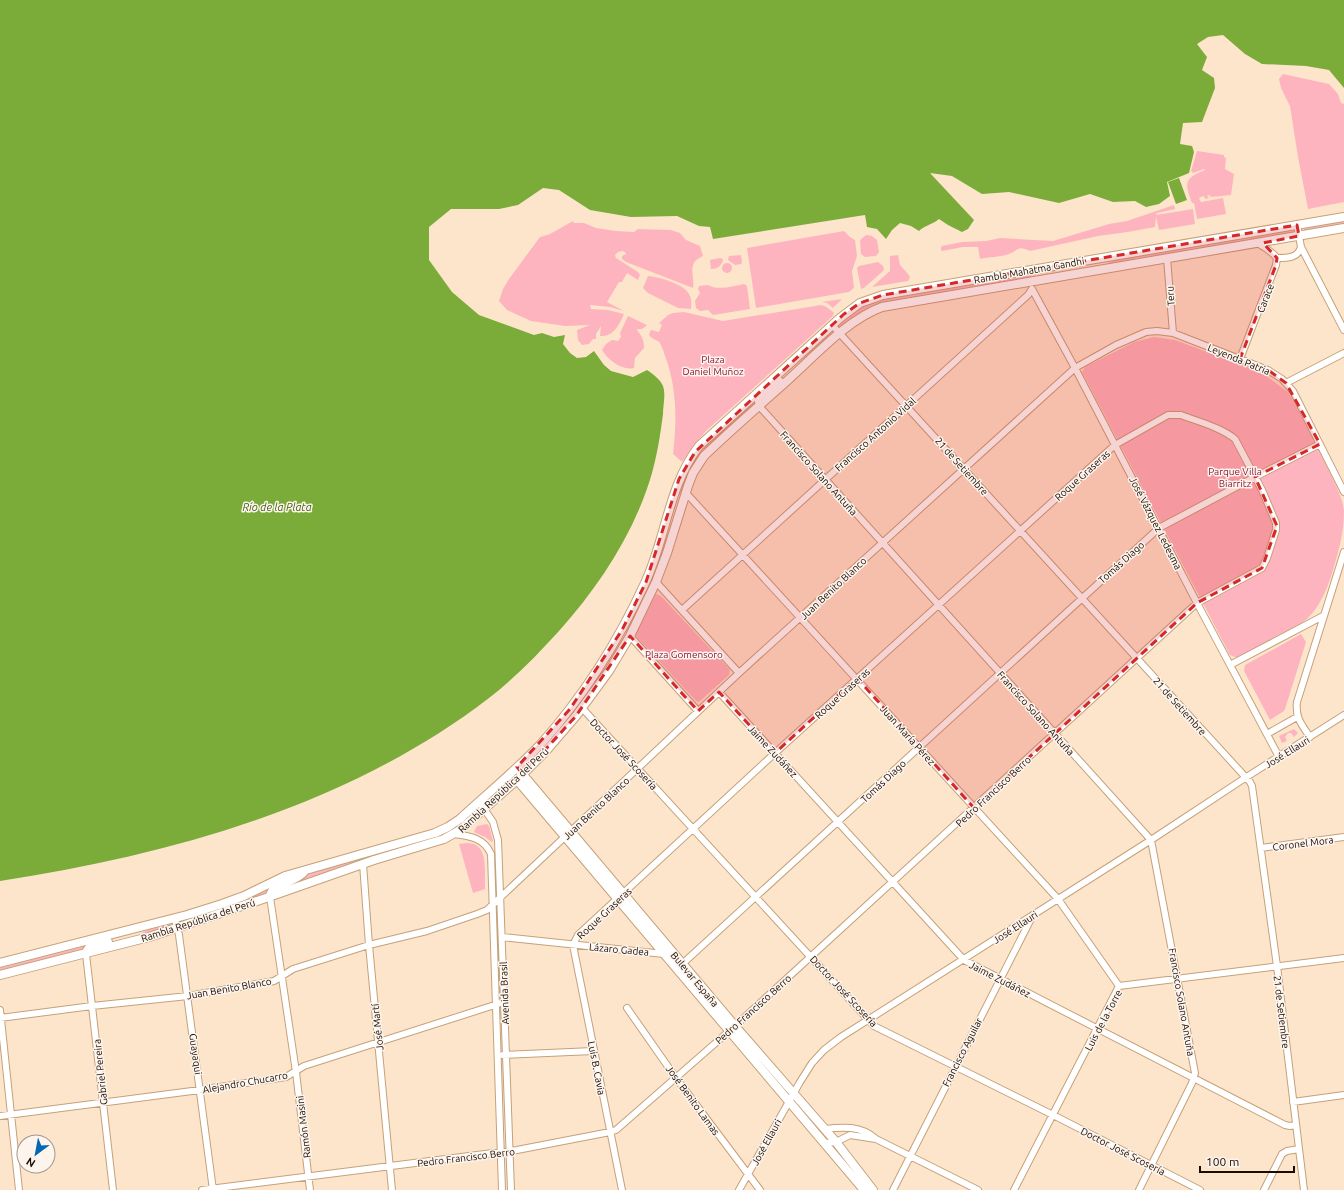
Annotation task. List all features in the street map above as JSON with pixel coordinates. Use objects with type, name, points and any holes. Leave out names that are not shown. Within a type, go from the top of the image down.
[{"type":"main road","name":"Rambla Mahatma Gandhi","points":[[749,400],[832,325],[855,306],[868,299],[883,295],[1344,217]]},
{"type":"main road","name":"Rambla Mahatma Gandhi","points":[[759,406],[861,317],[882,307],[1032,285],[1167,258],[1259,244],[1344,228]]},
{"type":"main road","points":[[1032,285],[1033,278],[1037,274],[1103,263],[1120,255]]},
{"type":"main road","points":[[759,406],[760,397],[799,362],[807,347]]},
{"type":"main road","name":"Rambla República del Perú","points":[[0,964],[175,919],[222,904],[285,876],[441,830],[460,819],[539,745],[570,709],[601,666],[616,641],[646,582],[660,546],[679,479],[692,456],[704,441],[749,400]]},
{"type":"main road","name":"Rambla República del Perú","points":[[0,975],[86,954],[177,928],[362,864],[444,839],[454,834],[520,777],[546,751],[582,708],[609,671],[630,636],[656,582],[693,473],[704,456],[759,406]]},
{"type":"main road","name":"Bulevar España","points":[[517,767],[520,777],[680,966],[789,1101],[826,1143],[864,1190]]},
{"type":"main road","points":[[270,897],[272,890],[297,878],[305,870]]},
{"type":"main road","name":"Bulevar España","points":[[621,896],[664,954],[680,966]]},
{"type":"main road","points":[[86,954],[87,949],[92,946],[132,935],[145,927]]},
{"type":"main road","name":"Bulevar España","points":[[732,1029],[794,1093],[836,1142],[873,1190]]},
{"type":"street","points":[[1297,225],[1301,247],[1344,330]]},
{"type":"street","points":[[1259,244],[1271,251],[1277,258],[1297,255],[1300,252],[1301,247]]},
{"type":"street","name":"Teru","points":[[1167,258],[1173,333]]},
{"type":"street","name":"Carace","points":[[1240,359],[1274,273],[1277,258]]},
{"type":"street","name":"José Vázquez Ledesma","points":[[1032,285],[1197,603],[1279,756]]},
{"type":"street","name":"Francisco Antonio Vidal","points":[[682,610],[1028,295],[1032,285]]},
{"type":"street","name":"21 de Setiembre","points":[[832,325],[964,468],[1252,786],[1277,966],[1304,1190]]},
{"type":"street","name":"Leyenda Patria","points":[[1075,368],[1116,345],[1146,332],[1157,331],[1173,333],[1268,370],[1286,383],[1293,391],[1344,492]]},
{"type":"street","points":[[1286,383],[1344,353]]},
{"type":"street","name":"Juan Benito Blanco","points":[[0,1018],[92,1006],[188,996],[274,981],[294,969],[369,945],[455,922],[493,906],[739,673],[1075,368]]},
{"type":"street","name":"Francisco Solano Antuña","points":[[759,406],[1151,840],[1195,1073],[1194,1078]]},
{"type":"street","name":"Roque Graseras","points":[[573,945],[578,936],[775,753],[1115,445],[1168,415],[1181,415],[1230,435],[1236,439],[1255,477]]},
{"type":"street","name":"Tomás Diago","points":[[680,966],[1159,528],[1320,444]]},
{"type":"street","name":"Pedro Francisco Berro","points":[[202,1190],[510,1151],[616,1130],[732,1029],[1197,603],[1262,568],[1265,564],[1277,526],[1255,477]]},
{"type":"street","name":"Juan María Pérez","points":[[686,493],[1058,899],[1119,986]]},
{"type":"street","points":[[1310,737],[1297,717],[1297,702],[1344,552]]},
{"type":"street","points":[[656,582],[739,673]]},
{"type":"street","points":[[1230,665],[1323,616]]},
{"type":"street","points":[[630,636],[698,711]]},
{"type":"street","name":"Jaime Zudáñez","points":[[719,692],[964,960],[1285,1125],[1296,1125]]},
{"type":"street","name":"Doctor José Scosería","points":[[582,708],[874,1026],[1200,1190]]},
{"type":"street","name":"José Ellauri","points":[[738,1190],[812,1063],[824,1050],[841,1037],[964,960],[1344,715]]},
{"type":"street","points":[[1267,734],[1297,717]]},
{"type":"street","name":"Avenida Brasil","points":[[478,802],[493,822],[498,840],[511,1190]]},
{"type":"street","name":"Avenida Brasil","points":[[454,834],[477,838],[484,843],[489,850],[491,860],[502,1190]]},
{"type":"street","name":"Coronel Mora","points":[[1261,848],[1344,838]]},
{"type":"street","name":"José Martí","points":[[362,864],[392,1190]]},
{"type":"street","name":"Ramón Masini","points":[[270,897],[296,1072],[310,1190]]},
{"type":"street","name":"Francisco Aguilar","points":[[893,1190],[999,979],[1033,915]]},
{"type":"street","name":"Guayaqui","points":[[175,919],[188,996],[213,1189]]},
{"type":"street","name":"Lázaro Gadea","points":[[502,937],[664,954]]},
{"type":"street","name":"Luis B. Cavia","points":[[573,945],[622,1190]]},
{"type":"street","name":"Gabriel Pereira","points":[[86,954],[113,1190]]},
{"type":"street","name":"Luis de la Torre","points":[[1014,1190],[1119,986],[1344,958]]},
{"type":"street","name":"Alejandro Chucarro","points":[[0,1116],[201,1090],[286,1077],[304,1066],[504,1002]]},
{"type":"street","name":"José Benito Lamas","points":[[627,1008],[676,1078],[760,1190]]},
{"type":"street","points":[[0,1010],[19,1190]]},
{"type":"street","points":[[497,1055],[593,1051]]},
{"type":"street","points":[[1139,1190],[1194,1078]]},
{"type":"street","points":[[1293,1102],[1344,1095]]},
{"type":"street","points":[[824,1129],[845,1127],[866,1131],[876,1139],[978,1190]]},
{"type":"street","points":[[826,1143],[836,1142],[850,1135],[876,1139]]},
{"type":"street","points":[[1264,1190],[1282,1154],[1287,1151],[1299,1149]]},
{"type":"highlighted area","points":[[1297,225],[1299,236],[1263,243],[1277,258],[1276,265],[1240,359],[1268,370],[1286,383],[1320,444],[1255,477],[1277,526],[1262,568],[1197,603],[974,808],[857,678],[775,753],[719,692],[698,711],[630,636],[576,716],[523,774],[517,767],[570,709],[622,630],[646,582],[679,479],[695,452],[844,314],[860,303],[883,295]]},
{"type":"green space","points":[[1283,74],[1329,84],[1338,94],[1341,103],[1344,104],[1344,202],[1308,209],[1290,106],[1281,88],[1279,79]]},
{"type":"green space","points":[[1197,151],[1224,155],[1226,158],[1225,169],[1234,174],[1231,195],[1211,197],[1209,195],[1207,196],[1209,198],[1206,199],[1203,196],[1199,198],[1201,202],[1223,198],[1226,214],[1197,219],[1194,203],[1192,203],[1187,186],[1189,179],[1205,170],[1204,169],[1193,173],[1191,171]]},
{"type":"green space","points":[[1174,205],[1175,209],[1157,213],[1156,215],[1193,209],[1195,224],[1159,230],[1156,217],[1155,227],[1098,236],[1030,251],[1020,248],[1006,255],[980,259],[978,247],[963,247],[941,250],[942,246],[962,242],[986,241],[1000,238],[1053,241],[1109,224],[1127,221]]},
{"type":"green space","points":[[1344,220],[1344,225],[1305,231],[1303,228]]},
{"type":"green space","points":[[573,221],[574,223],[584,223],[596,228],[616,231],[634,232],[638,229],[671,230],[680,233],[686,240],[700,246],[703,256],[695,262],[693,266],[693,288],[626,262],[622,259],[622,256],[626,254],[623,251],[618,252],[615,255],[616,258],[638,272],[640,275],[638,280],[627,273],[622,282],[619,282],[607,302],[624,311],[610,307],[590,305],[591,309],[608,310],[624,314],[618,326],[609,335],[600,336],[601,326],[596,334],[596,339],[593,339],[589,344],[582,345],[578,340],[577,330],[590,325],[565,326],[531,321],[507,310],[499,301],[503,289],[540,237],[550,234]]},
{"type":"green space","points":[[1292,229],[1294,233],[1040,275],[1106,264],[1115,259]]},
{"type":"green space","points":[[844,231],[855,240],[857,256],[852,271],[854,288],[849,292],[756,308],[747,248]]},
{"type":"green space","points":[[866,235],[872,236],[877,240],[879,252],[876,256],[865,257],[861,254],[860,240]]},
{"type":"green space","points":[[741,255],[741,264],[735,265],[728,260],[729,256]]},
{"type":"green space","points":[[898,255],[900,265],[910,277],[908,281],[872,287],[890,271],[890,256]]},
{"type":"green space","points":[[720,258],[723,259],[720,265],[717,268],[711,269],[710,260]]},
{"type":"green space","points":[[878,262],[883,266],[884,270],[861,289],[857,268],[859,266]]},
{"type":"green space","points":[[727,263],[732,268],[727,273],[722,268]]},
{"type":"green space","points":[[1033,274],[1029,278],[888,302],[862,312],[840,329],[836,325],[860,307],[876,299]]},
{"type":"green space","points":[[648,276],[672,282],[683,288],[691,298],[691,309],[678,308],[648,293],[643,288]]},
{"type":"green space","points":[[744,284],[747,286],[750,309],[713,315],[708,310],[700,311],[696,308],[695,301],[700,293],[698,289],[699,286],[708,285],[721,288]]},
{"type":"green space","points":[[842,299],[833,308],[827,303],[822,302]]},
{"type":"green space","name":"Plaza Daniel Muñoz","points":[[821,305],[834,313],[833,316],[706,431],[682,462],[673,454],[675,404],[672,380],[661,344],[649,335],[651,330],[659,332],[662,325],[659,323],[668,315],[673,313],[684,312],[723,321]]},
{"type":"green space","points":[[628,316],[647,325],[643,328],[637,329],[644,343],[644,348],[635,358],[634,368],[625,368],[616,364],[602,350],[606,344],[612,340],[618,341],[621,337],[620,333]]},
{"type":"green space","points":[[829,331],[833,335],[764,396],[800,363],[812,347]]},
{"type":"green space","name":"Parque Villa Biarritz","points":[[1154,337],[1175,340],[1247,367],[1265,375],[1289,393],[1329,471],[1342,501],[1344,519],[1339,548],[1324,596],[1313,613],[1292,630],[1237,658],[1230,655],[1082,372],[1085,367],[1134,342]]},
{"type":"green space","points":[[757,398],[756,404],[692,468],[687,477],[681,495],[679,495],[687,471],[701,449]]},
{"type":"green space","name":"Plaza Gomensoro","points":[[656,594],[661,596],[730,670],[729,675],[699,702],[696,701],[636,636],[636,633]]},
{"type":"green space","points":[[1301,634],[1306,642],[1285,709],[1270,720],[1244,671],[1245,665]]},
{"type":"green space","points":[[1294,729],[1298,733],[1294,737],[1291,733],[1288,733],[1285,737],[1287,741],[1282,743],[1279,736]]},
{"type":"green space","points":[[475,810],[476,811],[459,826],[443,835],[352,863],[275,890],[310,873],[442,834],[458,825]]},
{"type":"green space","points":[[487,824],[489,826],[492,842],[474,832],[477,826]]},
{"type":"green space","points":[[459,844],[474,844],[483,853],[485,867],[485,889],[473,893]]},
{"type":"green space","points":[[271,887],[265,894],[180,923],[180,921],[224,907]]},
{"type":"green space","points":[[167,924],[171,925],[143,935],[93,947],[137,936],[147,930]]},
{"type":"green space","points":[[120,937],[88,946],[83,951],[0,972],[0,968]]},
{"type":"water","name":"Río de la Plata","points":[[0,0],[1344,0],[1344,88],[1329,70],[1306,66],[1262,64],[1245,54],[1223,35],[1208,37],[1197,44],[1207,57],[1202,70],[1214,78],[1215,88],[1202,122],[1183,123],[1180,144],[1192,146],[1194,152],[1189,173],[1167,182],[1170,196],[1159,204],[1146,207],[1135,201],[1113,202],[1090,194],[1059,203],[1009,192],[982,194],[952,176],[930,173],[974,220],[968,229],[962,232],[939,219],[919,231],[911,226],[900,223],[892,230],[886,239],[877,229],[867,227],[865,215],[713,239],[710,227],[699,226],[677,216],[631,217],[590,210],[559,190],[543,188],[518,205],[499,209],[451,209],[429,227],[429,260],[452,292],[479,315],[534,335],[542,333],[554,337],[565,335],[563,344],[570,353],[577,358],[586,357],[594,351],[604,365],[611,371],[633,377],[647,370],[662,383],[664,389],[663,414],[659,444],[652,473],[645,495],[626,537],[602,576],[559,631],[508,682],[489,698],[435,736],[378,768],[318,796],[256,820],[193,840],[64,870],[0,881]]},
{"type":"water","points":[[1179,178],[1187,200],[1176,204],[1168,182]]}]
